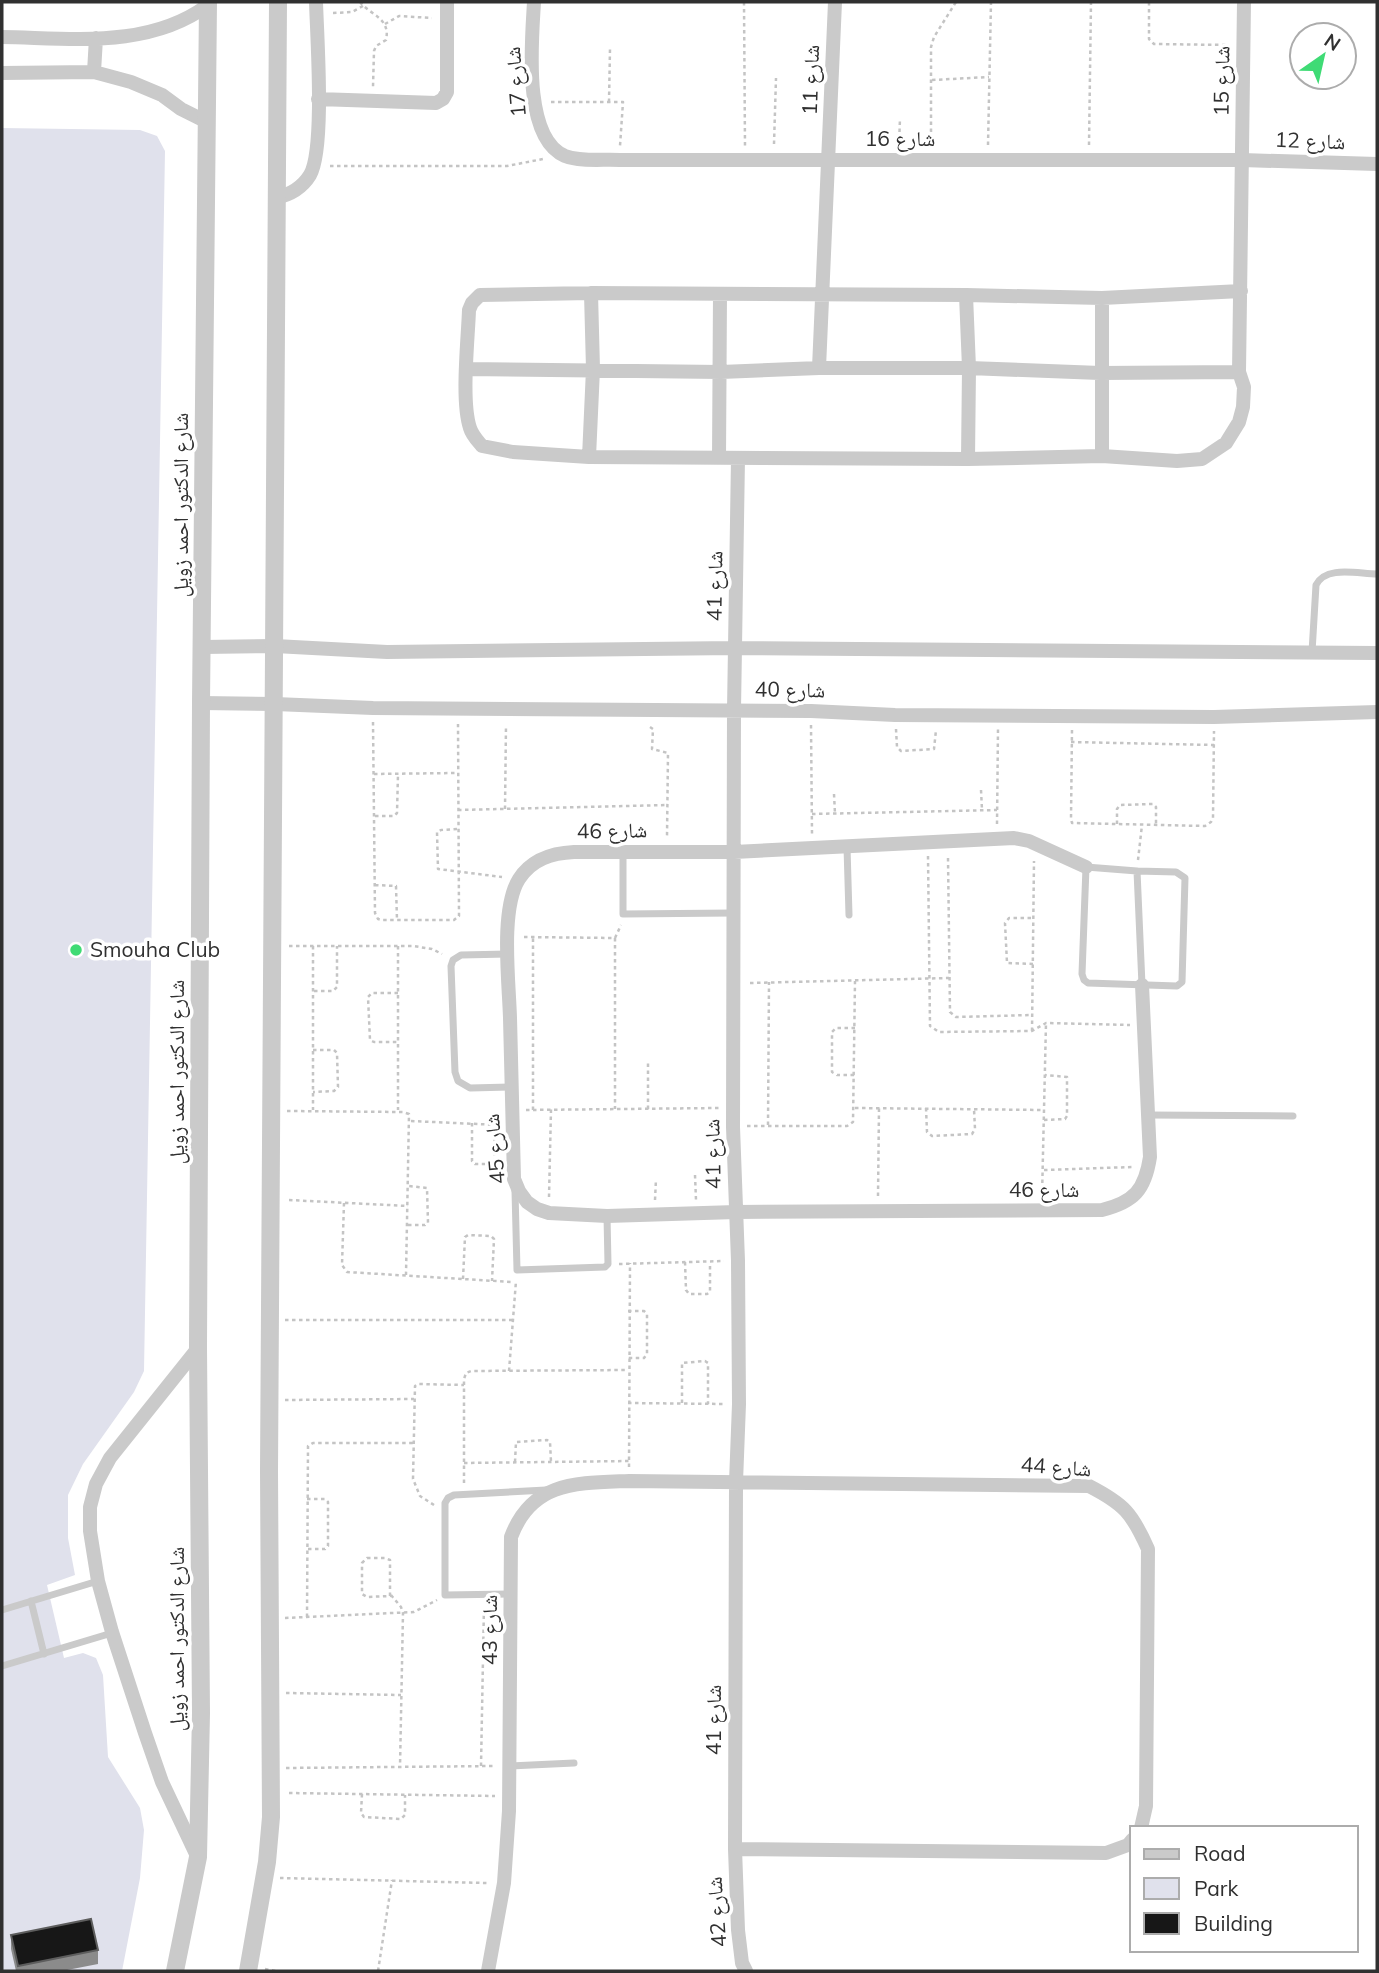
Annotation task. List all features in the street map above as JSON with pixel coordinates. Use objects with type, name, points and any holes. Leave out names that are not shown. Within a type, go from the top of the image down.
[{"type":"street","points":[[248,1971],[265,1877],[271,1817],[270,1320],[278,2]]},
{"type":"street","points":[[318,99],[436,103],[443,99],[447,92],[447,2]]},
{"type":"street","name":"شارع 17","points":[[534,2],[532,76],[535,102],[541,125],[559,153]]},
{"type":"street","name":"شارع 11","points":[[820,368],[835,2]]},
{"type":"street","name":"شارع 15","points":[[591,293],[506,293],[480,295],[476,298],[469,310],[466,369],[468,420],[470,430],[482,446],[513,452],[589,457],[968,459],[1102,456],[1177,461],[1202,459],[1226,443],[1239,422],[1243,407],[1244,387],[1238,372],[1244,2]]},
{"type":"street","points":[[2,37],[96,38],[136,35],[161,30],[193,17],[208,4]]},
{"type":"street","name":"شارع الدكتور احمد زويل","points":[[174,1971],[198,1857],[201,1713],[198,1348],[208,4]]},
{"type":"street","points":[[275,198],[295,191],[310,175],[314,166],[318,99],[316,7]]},
{"type":"street","points":[[94,72],[96,38]]},
{"type":"street","points":[[2,73],[94,72],[131,82],[162,95],[181,109],[206,121]]},
{"type":"street","name":"شارع 16","points":[[559,153],[576,158],[620,160],[1242,160]]},
{"type":"street","name":"شارع 12","points":[[1242,160],[1377,164]]},
{"type":"street","points":[[589,457],[593,369],[591,293],[1102,298],[1241,291]]},
{"type":"street","points":[[719,458],[720,294]]},
{"type":"street","points":[[966,295],[969,368],[968,459]]},
{"type":"street","points":[[1102,298],[1102,456]]},
{"type":"street","points":[[466,369],[721,372],[820,368],[969,368],[1100,373],[1238,372]]},
{"type":"street","name":"شارع 41","points":[[735,1849],[736,1482],[739,1404],[733,1108],[738,458]]},
{"type":"street","name":"شارع 40","points":[[202,647],[275,646],[387,652],[735,648],[1377,653]]},
{"type":"street","name":"شارع 40","points":[[201,703],[373,708],[811,711],[895,715],[1214,716],[1377,712]]},
{"type":"street","name":"شارع 46","points":[[519,880],[535,863],[555,853],[734,852],[1014,838],[1086,867]]},
{"type":"street","name":"شارع 45","points":[[519,880],[512,894],[508,936],[514,1180],[527,1202],[549,1213]]},
{"type":"street","name":"شارع 46","points":[[736,1212],[1102,1210],[1121,1205],[1137,1193],[1147,1177],[1149,1166],[1142,985]]},
{"type":"street","points":[[549,1213],[607,1216],[736,1212]]},
{"type":"street","points":[[198,1348],[110,1458],[96,1484],[90,1507],[90,1531],[98,1581],[112,1632],[162,1782],[198,1857]]},
{"type":"street","name":"شارع 43","points":[[488,1971],[505,1883],[510,1766],[511,1537],[517,1522],[526,1509],[552,1490],[587,1483],[736,1482]]},
{"type":"street","name":"شارع 44","points":[[736,1482],[1090,1486],[1116,1499],[1135,1520],[1148,1549],[1146,1806],[1141,1826]]},
{"type":"street","points":[[735,1849],[1106,1853],[1130,1842]]},
{"type":"street","name":"شارع 42","points":[[735,1849],[738,1930],[742,1963],[746,1971]]},
{"type":"lane","points":[[1312,652],[1316,585],[1320,577],[1328,573],[1377,574]]},
{"type":"lane","points":[[847,846],[849,915]]},
{"type":"lane","points":[[623,852],[623,914],[734,913]]},
{"type":"lane","points":[[1086,867],[1137,871],[1178,872],[1186,881],[1182,982],[1177,986],[1088,983],[1084,980],[1086,867]]},
{"type":"lane","points":[[1137,871],[1142,985]]},
{"type":"lane","points":[[508,954],[461,956],[453,960],[456,1076],[461,1084],[470,1088],[512,1087]]},
{"type":"lane","points":[[1148,1115],[1293,1116]]},
{"type":"lane","points":[[514,1180],[517,1270],[604,1268],[608,1264],[607,1216]]},
{"type":"lane","points":[[511,1594],[445,1595],[444,1507],[448,1498],[464,1495],[552,1490]]},
{"type":"lane","points":[[2,1610],[98,1581]]},
{"type":"lane","points":[[31,1601],[44,1654]]},
{"type":"lane","points":[[2,1666],[112,1632]]},
{"type":"lane","points":[[510,1766],[574,1763]]},
{"type":"path","points":[[360,2],[385,24],[387,36],[374,51],[373,101]]},
{"type":"path","points":[[744,2],[745,160]]},
{"type":"path","points":[[931,160],[932,47],[934,37],[956,2]]},
{"type":"path","points":[[988,160],[991,2]]},
{"type":"path","points":[[1088,160],[1091,2]]},
{"type":"path","points":[[1149,2],[1149,39],[1154,44],[1244,45]]},
{"type":"path","points":[[316,7],[346,13],[363,6]]},
{"type":"path","points":[[385,24],[399,16],[447,19]]},
{"type":"path","points":[[609,102],[610,49]]},
{"type":"path","points":[[932,80],[989,77]]},
{"type":"path","points":[[773,160],[776,78]]},
{"type":"path","points":[[535,102],[623,102],[620,160]]},
{"type":"path","points":[[899,160],[900,118]]},
{"type":"path","points":[[314,166],[507,166],[559,153]]},
{"type":"path","points":[[373,708],[376,917],[380,920],[457,919],[459,916],[458,708]]},
{"type":"path","points":[[505,809],[508,708]]},
{"type":"path","points":[[811,711],[812,848]]},
{"type":"path","points":[[895,715],[896,746],[901,751],[935,749],[934,715]]},
{"type":"path","points":[[997,839],[998,715]]},
{"type":"path","points":[[1073,716],[1071,822],[1205,826],[1211,822],[1214,716]]},
{"type":"path","points":[[650,727],[653,729],[652,749],[668,753],[667,851]]},
{"type":"path","points":[[1071,742],[1214,745]]},
{"type":"path","points":[[374,774],[457,773]]},
{"type":"path","points":[[375,816],[394,816],[397,813],[398,774]]},
{"type":"path","points":[[981,790],[982,810]]},
{"type":"path","points":[[834,794],[835,814]]},
{"type":"path","points":[[1117,824],[1117,808],[1120,805],[1153,804],[1156,807],[1156,825]]},
{"type":"path","points":[[458,810],[668,805]]},
{"type":"path","points":[[812,814],[997,810]]},
{"type":"path","points":[[1137,871],[1142,825]]},
{"type":"path","points":[[458,830],[437,832],[439,870],[458,870],[519,880]]},
{"type":"path","points":[[948,841],[950,1010],[954,1016],[1032,1015]]},
{"type":"path","points":[[928,842],[930,1026],[936,1032],[1032,1031],[1046,1023],[1144,1026]]},
{"type":"path","points":[[1032,1031],[1034,844]]},
{"type":"path","points":[[375,885],[396,886],[397,920]]},
{"type":"path","points":[[1033,918],[1009,918],[1005,923],[1007,963],[1033,964]]},
{"type":"path","points":[[508,936],[615,938],[615,1109]]},
{"type":"path","points":[[533,937],[533,1110]]},
{"type":"path","points":[[272,946],[398,946],[432,949],[453,960]]},
{"type":"path","points":[[313,946],[313,1111]]},
{"type":"path","points":[[313,991],[336,989],[337,946]]},
{"type":"path","points":[[398,946],[398,1112]]},
{"type":"path","points":[[734,983],[949,978]]},
{"type":"path","points":[[733,1127],[846,1126],[854,1119],[855,981]]},
{"type":"path","points":[[768,1125],[769,982]]},
{"type":"path","points":[[398,993],[372,993],[368,997],[371,1041],[398,1042]]},
{"type":"path","points":[[1042,1211],[1046,1023]]},
{"type":"path","points":[[854,1075],[835,1074],[832,1070],[832,1030],[855,1028]]},
{"type":"path","points":[[313,1050],[336,1052],[338,1076],[337,1090],[313,1092]]},
{"type":"path","points":[[648,1062],[648,1109]]},
{"type":"path","points":[[1044,1120],[1065,1119],[1067,1116],[1067,1077],[1045,1075]]},
{"type":"path","points":[[512,1110],[733,1108]]},
{"type":"path","points":[[854,1108],[1044,1110]]},
{"type":"path","points":[[877,1211],[879,1108]]},
{"type":"path","points":[[926,1108],[927,1132],[932,1136],[972,1134],[975,1129],[974,1109]]},
{"type":"path","points":[[549,1213],[551,1109]]},
{"type":"path","points":[[271,1111],[409,1114],[411,1121],[406,1275]]},
{"type":"path","points":[[411,1121],[512,1125]]},
{"type":"path","points":[[472,1123],[471,1161],[475,1164],[494,1164],[495,1125]]},
{"type":"path","points":[[1043,1171],[1149,1166]]},
{"type":"path","points":[[695,1175],[696,1213]]},
{"type":"path","points":[[655,1214],[656,1179]]},
{"type":"path","points":[[408,1225],[428,1223],[428,1188],[409,1186]]},
{"type":"path","points":[[271,1199],[408,1206]]},
{"type":"path","points":[[344,1203],[342,1265],[347,1272],[516,1282]]},
{"type":"path","points":[[463,1279],[464,1237],[491,1236],[494,1239],[492,1281]]},
{"type":"path","points":[[685,1262],[687,1293],[706,1294],[710,1289],[710,1261]]},
{"type":"path","points":[[608,1264],[738,1261]]},
{"type":"path","points":[[629,1481],[630,1263]]},
{"type":"path","points":[[509,1371],[517,1270]]},
{"type":"path","points":[[628,1311],[644,1311],[647,1314],[646,1356],[628,1358]]},
{"type":"path","points":[[270,1320],[513,1320]]},
{"type":"path","points":[[681,1403],[682,1363],[705,1361],[708,1363],[708,1404]]},
{"type":"path","points":[[464,1495],[464,1376],[471,1371],[628,1370]]},
{"type":"path","points":[[444,1507],[427,1502],[415,1488],[415,1386],[464,1385]]},
{"type":"path","points":[[270,1401],[414,1399]]},
{"type":"path","points":[[628,1403],[739,1404]]},
{"type":"path","points":[[515,1462],[516,1442],[547,1440],[550,1443],[551,1462]]},
{"type":"path","points":[[307,1617],[307,1447],[310,1444],[414,1443]]},
{"type":"path","points":[[464,1463],[629,1461]]},
{"type":"path","points":[[307,1499],[328,1501],[328,1545],[325,1549],[307,1549]]},
{"type":"path","points":[[391,1595],[363,1595],[362,1563],[365,1559],[390,1560],[391,1595],[401,1607],[400,1767]]},
{"type":"path","points":[[481,1766],[484,1594]]},
{"type":"path","points":[[270,1618],[414,1612],[445,1595]]},
{"type":"path","points":[[270,1693],[401,1695]]},
{"type":"path","points":[[270,1768],[510,1766]]},
{"type":"path","points":[[271,1793],[509,1796]]},
{"type":"path","points":[[362,1794],[361,1813],[364,1817],[401,1819],[405,1815],[405,1795]]},
{"type":"path","points":[[265,1877],[505,1883]]},
{"type":"path","points":[[378,1971],[392,1880]]},
{"type":"green space","name":"Smouha Club","points":[[2,128],[140,130],[157,136],[165,151],[144,1371],[134,1392],[83,1464],[68,1495],[68,1538],[75,1575],[47,1585],[64,1658],[83,1653],[96,1658],[103,1675],[108,1757],[140,1808],[144,1830],[140,1878],[122,1971],[2,1971]]},
{"type":"building","points":[[91,1919],[98,1950],[18,1966],[11,1935]]},
{"type":"place","name":"Smouha Club","points":[[76,950]]}]
